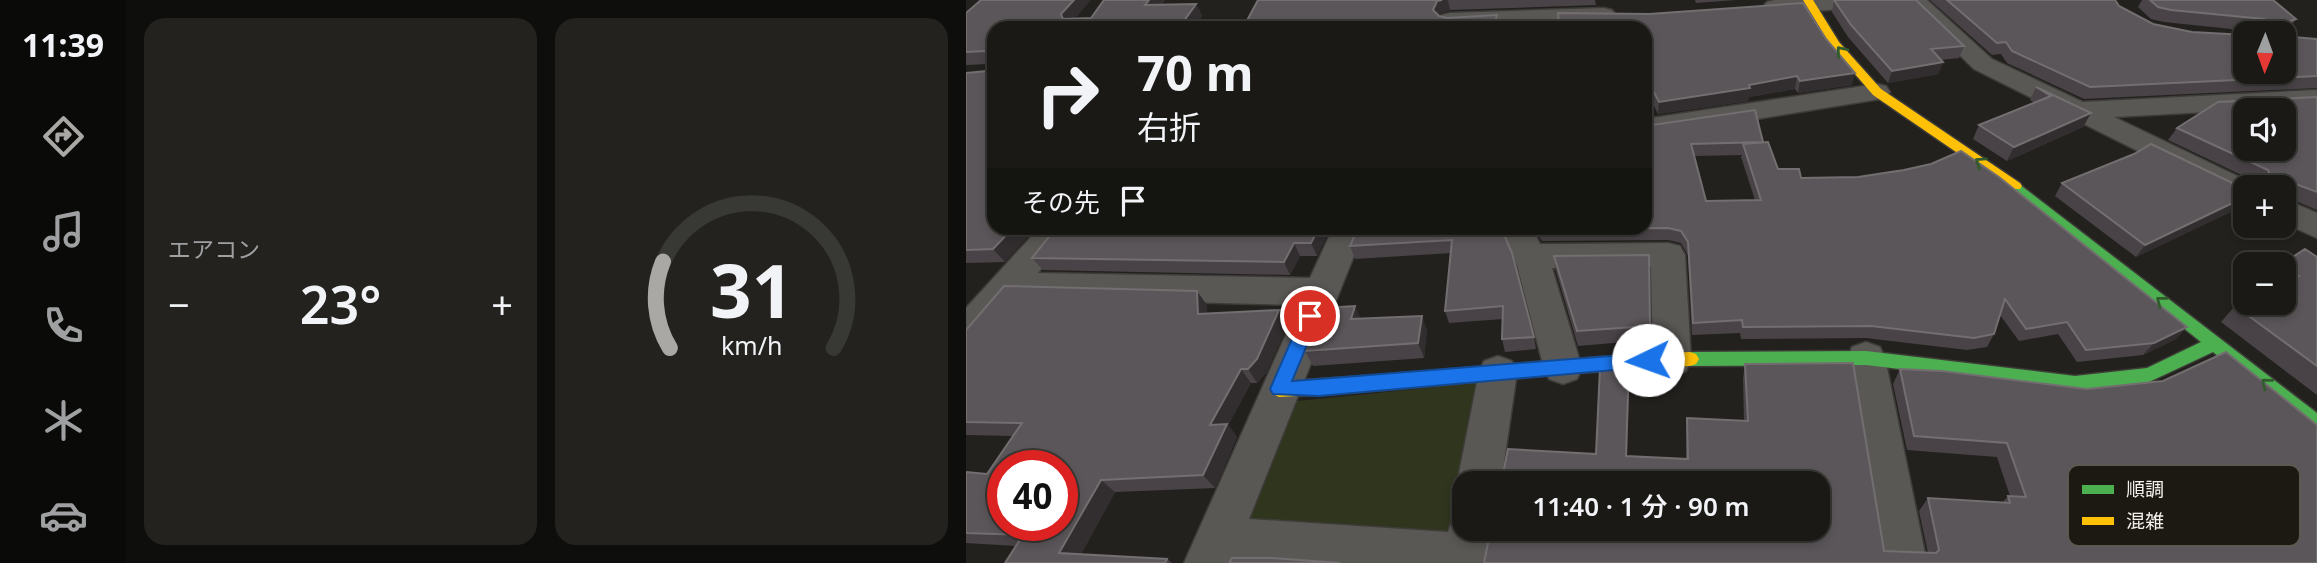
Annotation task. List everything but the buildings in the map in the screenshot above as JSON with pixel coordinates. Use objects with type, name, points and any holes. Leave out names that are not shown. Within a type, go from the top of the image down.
[{"type":"street","points":[[1758,8],[1867,0]]},
{"type":"street","points":[[1913,0],[1983,64],[2233,186]]},
{"type":"street","points":[[1809,3],[1835,44],[1877,92],[2007,180],[2317,424]]},
{"type":"street","points":[[1452,16],[1622,15]]},
{"type":"street","points":[[1652,127],[1877,92]]},
{"type":"street","points":[[2077,110],[2317,98]]},
{"type":"street","points":[[2296,216],[2317,227]]},
{"type":"street","points":[[966,332],[1051,235]]},
{"type":"street","points":[[1346,235],[1279,389],[1213,552],[1466,556],[1469,541]]},
{"type":"street","points":[[1563,369],[1523,242],[1668,255],[1672,360]]},
{"type":"street","points":[[1007,285],[1321,292]]},
{"type":"street","points":[[1279,389],[1563,369],[1623,360],[1866,358],[2075,383],[2149,374],[2214,343]]},
{"type":"street","points":[[1866,358],[1903,563]]},
{"type":"street","points":[[1481,471],[1498,372]]},
{"type":"green space","points":[[1476,383],[1466,471],[1452,471],[1452,528],[1443,542],[1250,528],[1241,517],[1283,411],[1298,401]]},
{"type":"traffic: fast","points":[[2015,186],[2317,424]]},
{"type":"traffic: fast","points":[[1690,359],[1866,358],[2075,383],[2149,375],[2215,343]]},
{"type":"traffic: slow","points":[[1808,0],[1835,44],[1877,92],[2015,186]]},
{"type":"traffic: slow","points":[[1279,389],[1382,383],[1587,364],[1690,359]]},
{"type":"route","points":[[1310,316],[1279,389],[1563,369],[1623,360],[1648,360]]}]
